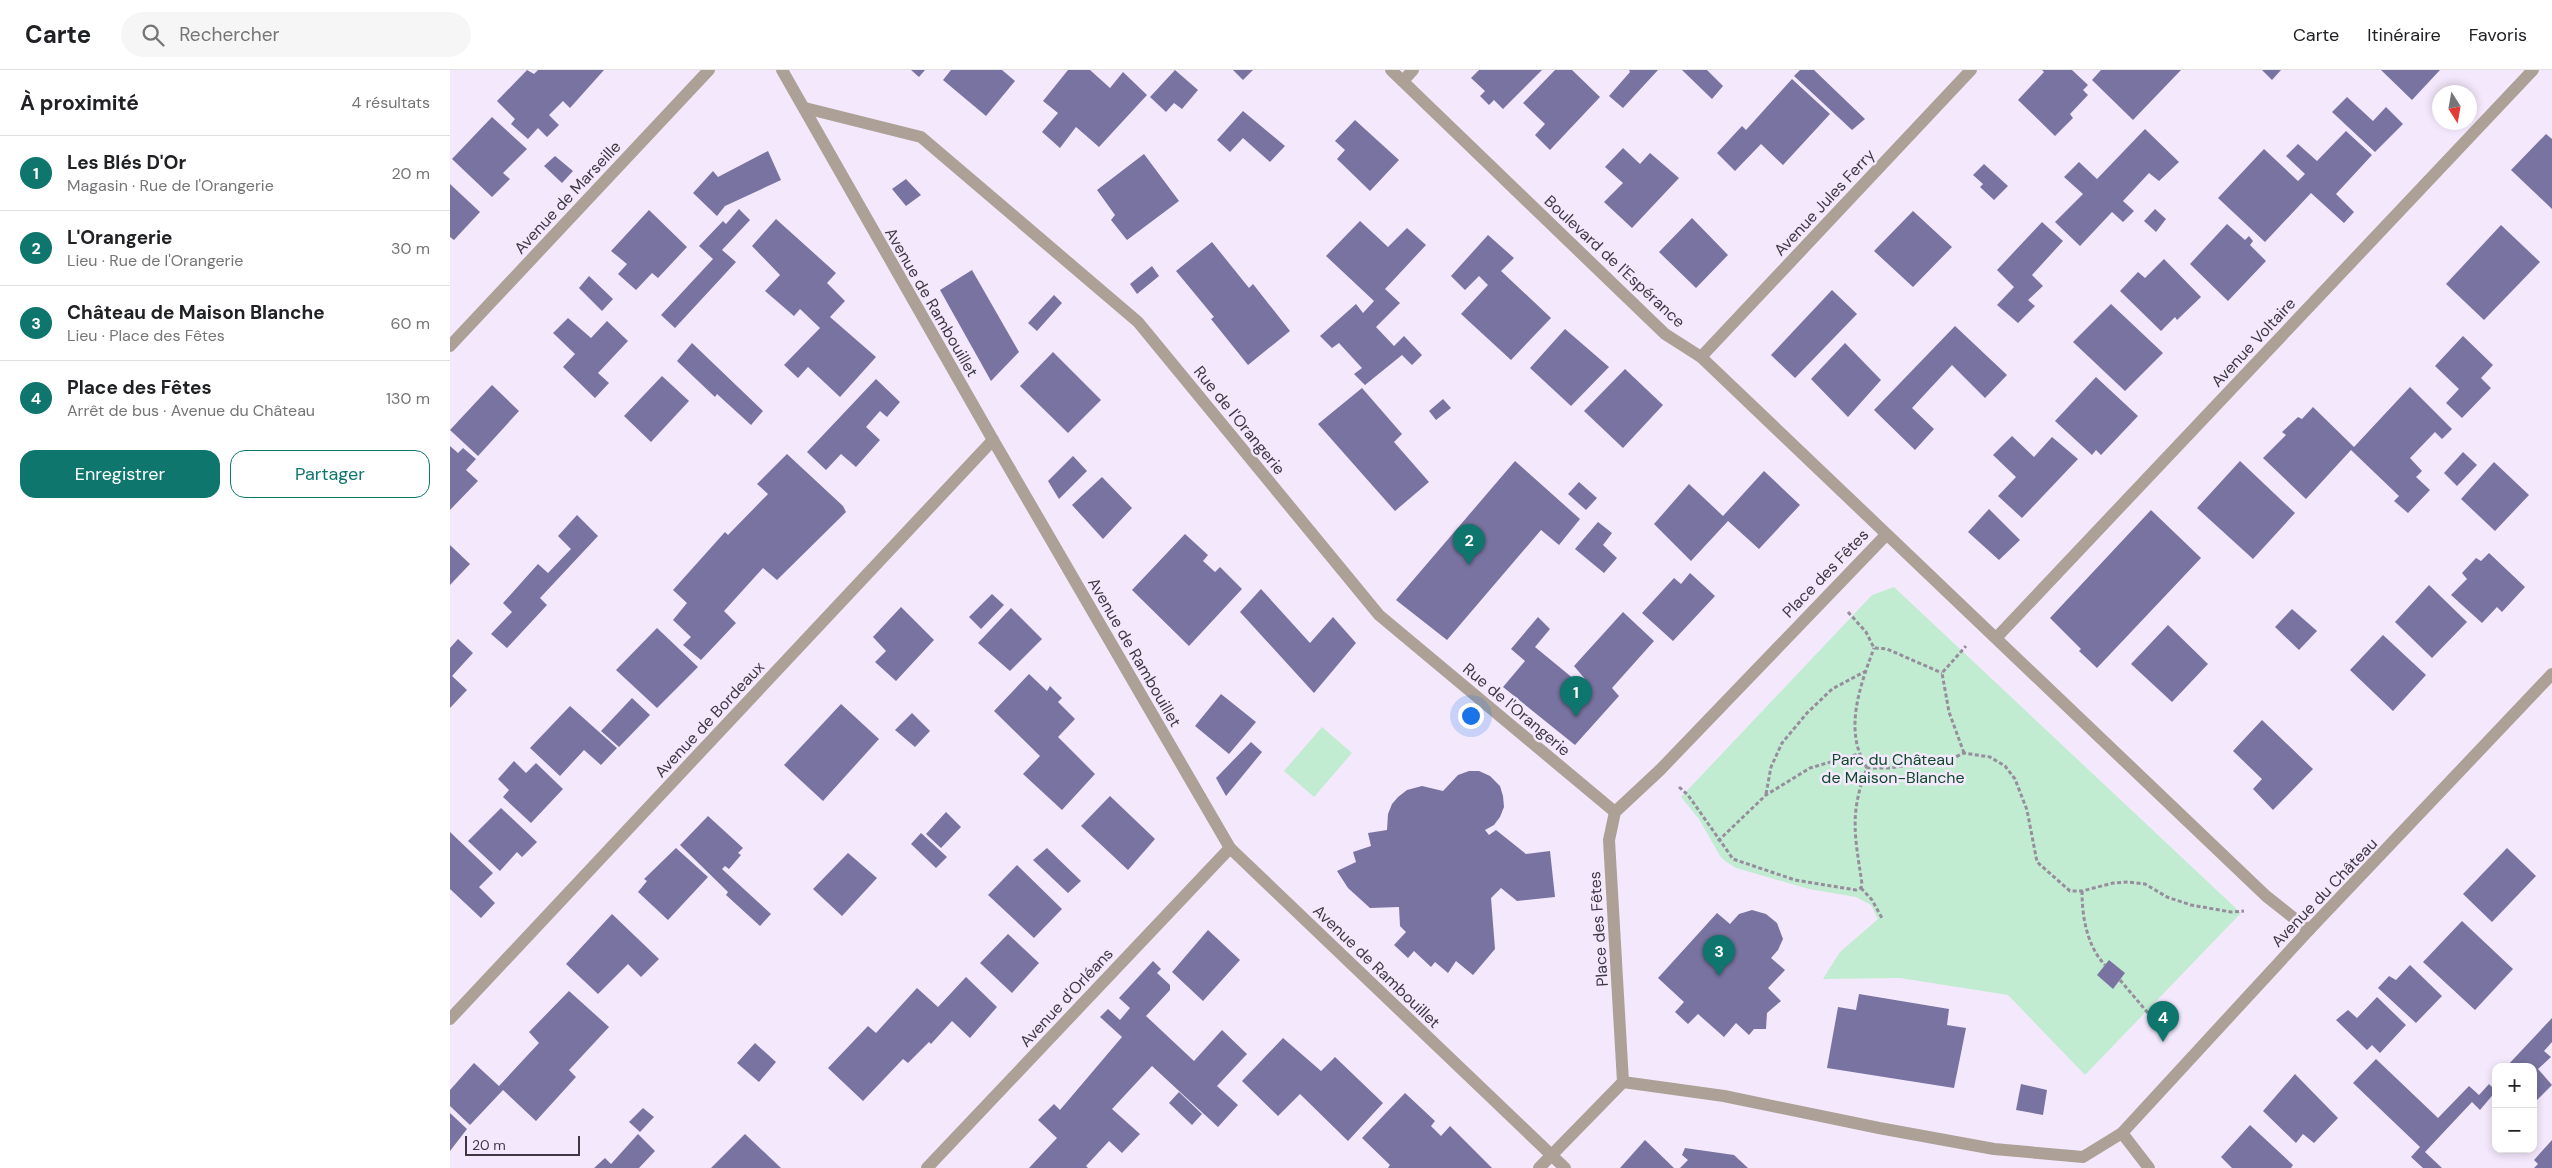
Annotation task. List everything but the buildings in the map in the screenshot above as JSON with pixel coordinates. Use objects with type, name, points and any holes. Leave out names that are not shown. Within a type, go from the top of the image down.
[{"type":"street","name":"Avenue de Marseille","points":[[450,346],[708,70]]},
{"type":"street","name":"Avenue de Rambouillet","points":[[782,70],[992,440],[1230,848],[1565,1168]]},
{"type":"street","name":"Boulevard de l'Espérance","points":[[1391,70],[1665,334],[1701,357],[1886,534]]},
{"type":"street","points":[[1403,81],[1413,70]]},
{"type":"street","name":"Avenue Jules Ferry","points":[[1701,357],[1971,70]]},
{"type":"street","name":"Avenue Voltaire","points":[[1997,637],[2533,70]]},
{"type":"street","name":"Rue de l'Orangerie","points":[[805,108],[921,137],[1138,322],[1380,615],[1615,812]]},
{"type":"street","name":"Avenue de Bordeaux","points":[[450,1019],[992,440]]},
{"type":"street","name":"Place des Fêtes","points":[[1623,1082],[1608,840],[1615,812],[1660,770],[1829,591],[1886,534],[1997,637],[2266,896],[2309,930]]},
{"type":"street","name":"Avenue du Château","points":[[2122,1134],[2309,930],[2552,674]]},
{"type":"street","name":"Avenue d'Orléans","points":[[927,1168],[1230,848]]},
{"type":"street","points":[[1539,1168],[1623,1082],[1724,1096],[1879,1128],[1994,1149],[2083,1157],[2122,1134],[2150,1168]]},
{"type":"path","points":[[1829,591],[1866,632],[1874,648],[1860,689],[1854,735],[1858,754],[1867,768]]},
{"type":"path","points":[[1942,673],[1962,651],[1982,624]]},
{"type":"path","points":[[1874,648],[1887,649],[1942,673]]},
{"type":"path","points":[[1766,795],[1771,767],[1782,743],[1807,713],[1832,689],[1866,670]]},
{"type":"path","points":[[1942,673],[1950,712],[1964,753]]},
{"type":"path","points":[[1867,768],[1889,768],[1951,759],[1964,753],[1990,757],[2004,766],[2015,779],[2027,810],[2037,862],[2070,891],[2082,891],[2128,882],[2145,884],[2167,897],[2192,905],[2231,912],[2252,910]]},
{"type":"path","points":[[1718,841],[1766,795],[1810,768],[1858,754]]},
{"type":"path","points":[[1867,768],[1858,791],[1854,821],[1861,888],[1872,900],[1882,918]]},
{"type":"path","points":[[1660,770],[1688,795],[1718,841],[1733,859],[1795,880],[1856,890],[1861,888]]},
{"type":"path","points":[[2082,891],[2085,925],[2093,948],[2105,965]]},
{"type":"path","points":[[2120,980],[2153,1019]]},
{"type":"green space","name":"Parc du Château de Maison-Blanche","points":[[1894,587],[2241,913],[2085,1075],[2008,995],[1900,978],[1823,979],[1840,952],[1878,919],[1871,905],[1856,897],[1809,889],[1736,868],[1720,856],[1699,819],[1681,797],[1872,595]]},
{"type":"green space","points":[[1322,727],[1352,753],[1314,797],[1284,771]]},
{"type":"place","name":"L'Orangerie","points":[[1469,565]]},
{"type":"place","name":"Les Blés D'Or","points":[[1576,717]]},
{"type":"place","name":"Château de Maison Blanche","points":[[1719,976]]},
{"type":"place","name":"Place des Fêtes","points":[[2163,1042]]}]
